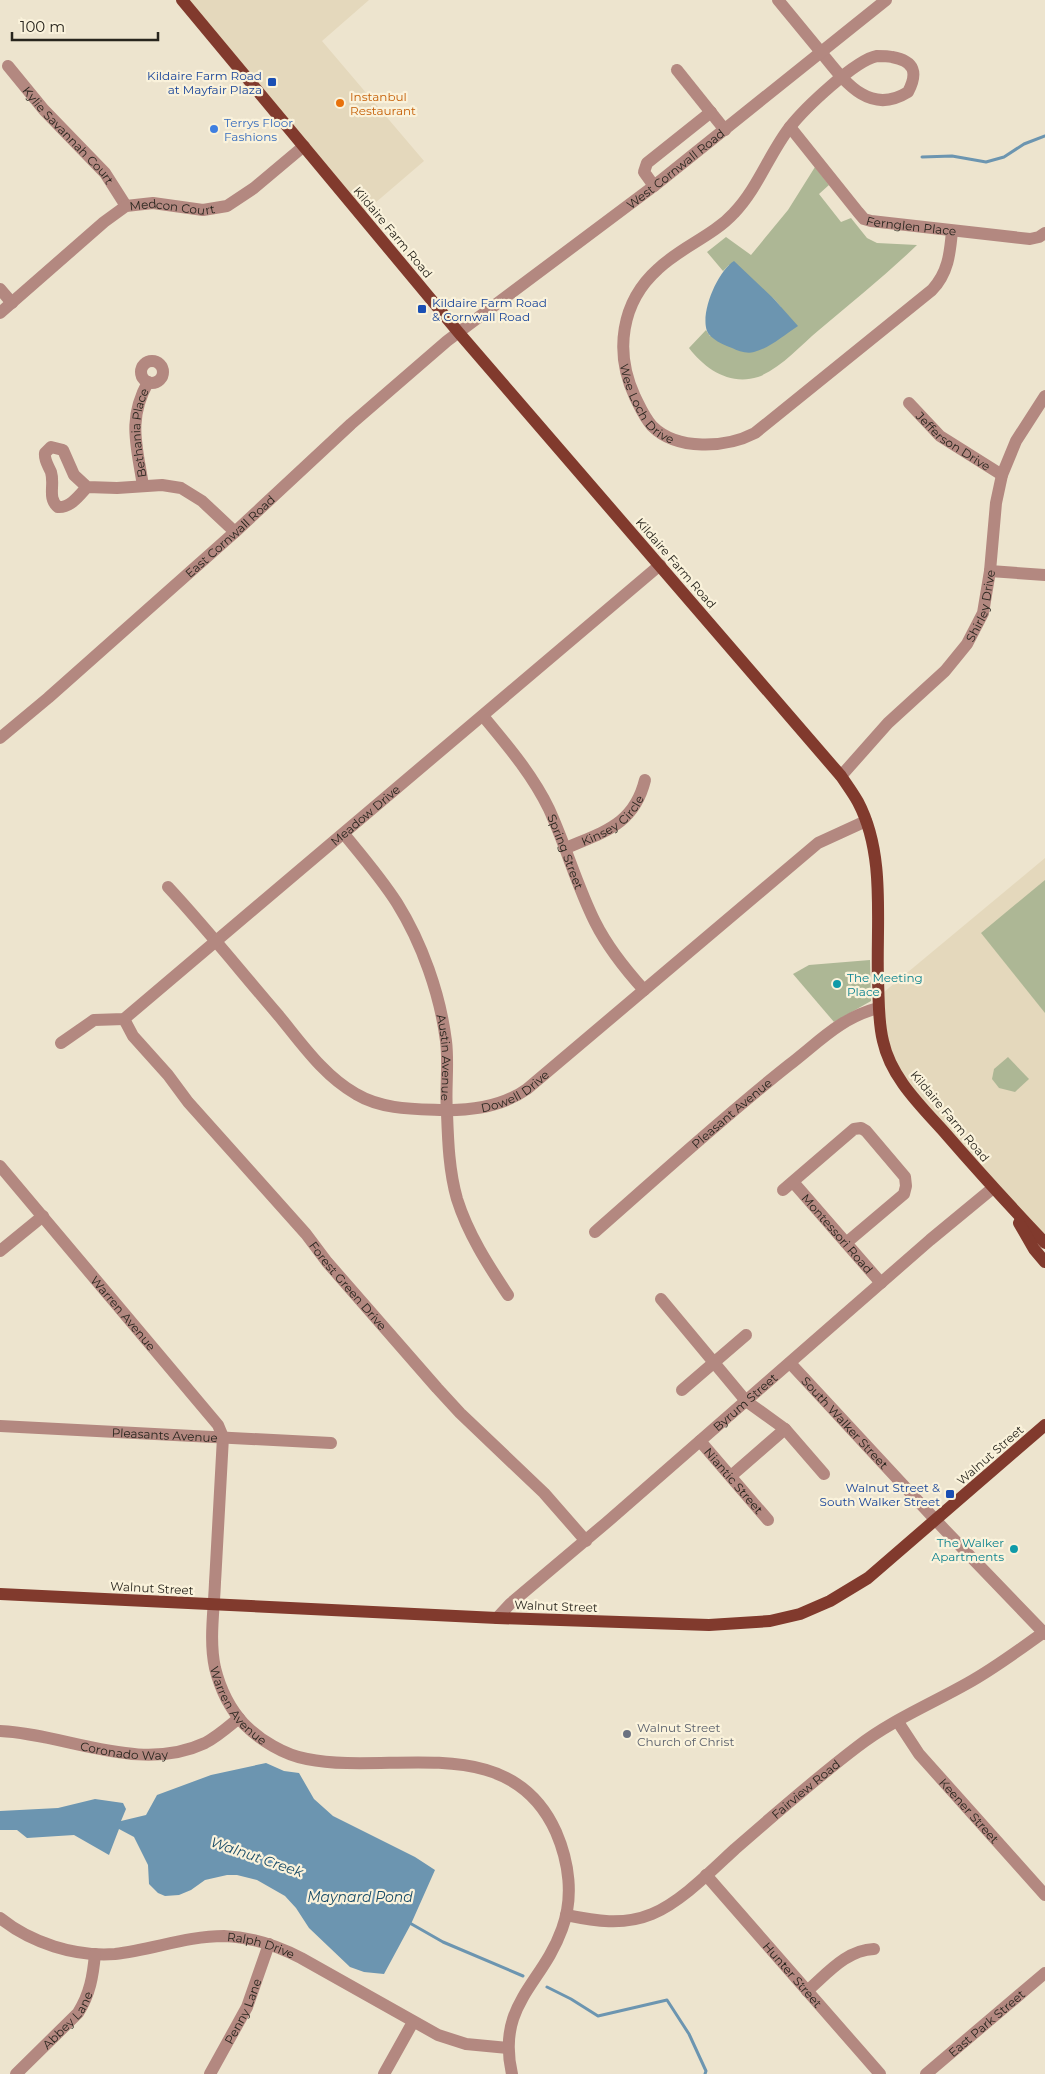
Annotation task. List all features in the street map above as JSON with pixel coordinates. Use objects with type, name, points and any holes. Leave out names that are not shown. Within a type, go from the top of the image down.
[{"type":"main road","name":"Kildaire Farm Road","points":[[182,0],[459,333],[841,776],[858,802],[866,821],[874,850],[877,880],[878,1008],[883,1041],[888,1056],[904,1085],[1006,1204],[1045,1243]]},
{"type":"main road","name":"Kildaire Farm Road","points":[[1006,1204],[1034,1249],[1045,1262]]},
{"type":"main road","name":"Walnut Street","points":[[0,1594],[497,1618],[709,1625],[753,1623],[785,1618],[800,1614],[846,1592],[868,1578],[1045,1425]]},
{"type":"street","points":[[778,0],[841,78]]},
{"type":"street","name":"West Cornwall Road","points":[[459,333],[726,130],[886,0]]},
{"type":"street","name":"Wee Loch Drive","points":[[841,78],[854,90],[870,98],[891,100],[908,92],[914,74],[913,68],[907,62],[892,57],[878,56],[865,61],[841,78],[807,108],[790,127],[736,212],[717,228],[658,269],[643,286],[630,310],[623,339],[624,369],[629,385],[645,416],[660,433],[677,441],[701,444],[729,442],[755,433],[938,283],[949,261],[952,231]]},
{"type":"street","name":"Kylie Savannah Court","points":[[8,66],[44,110],[105,173],[126,206]]},
{"type":"street","points":[[677,70],[726,130]]},
{"type":"street","points":[[654,186],[644,172],[646,163],[711,112]]},
{"type":"street","name":"Fernglen Place","points":[[790,127],[864,219],[870,222],[1030,239],[1045,233]]},
{"type":"street","name":"Medcon Court","points":[[0,313],[104,222],[126,206],[153,203],[203,210],[227,206],[254,188],[304,146]]},
{"type":"street","points":[[0,289],[12,303]]},
{"type":"street","name":"East Cornwall Road","points":[[0,738],[48,698],[235,532],[371,406],[459,333]]},
{"type":"street","name":"Bethania Place","points":[[143,486],[135,435],[135,419],[137,405],[148,382]]},
{"type":"street","name":"Shirley Drive","points":[[841,776],[888,723],[945,671],[967,644],[983,613],[990,571],[996,503],[1002,475],[1016,441],[1045,396]]},
{"type":"street","name":"Jefferson Drive","points":[[910,403],[940,436],[1002,475]]},
{"type":"street","points":[[87,487],[65,507],[55,506],[51,498],[53,485],[51,473],[44,456],[49,448],[54,447],[63,450],[70,468],[80,482],[87,487],[169,486],[186,490],[202,501],[235,532]]},
{"type":"street","name":"Meadow Drive","points":[[124,1019],[660,566]]},
{"type":"street","points":[[990,571],[1045,575]]},
{"type":"street","name":"Spring Street","points":[[482,716],[530,776],[548,808],[566,848],[595,923],[617,959],[644,990]]},
{"type":"street","name":"Kinsey Circle","points":[[566,848],[611,828],[622,820],[642,796],[645,780]]},
{"type":"street","name":"Dowell Drive","points":[[168,887],[313,1057],[342,1085],[367,1100],[386,1106],[446,1110],[482,1108],[499,1104],[518,1096],[818,843],[866,821]]},
{"type":"street","name":"Austin Avenue","points":[[344,834],[381,879],[398,904],[421,953],[439,1008],[446,1042],[446,1110],[450,1162],[457,1199],[474,1240],[508,1295]]},
{"type":"street","name":"Pleasant Avenue","points":[[595,1232],[731,1112],[831,1030],[853,1016],[878,1008]]},
{"type":"street","points":[[61,1043],[94,1020],[124,1019]]},
{"type":"street","name":"Forest Green Drive","points":[[124,1019],[132,1036],[168,1075],[188,1102],[306,1234],[332,1269],[437,1388],[460,1413],[544,1493],[586,1541]]},
{"type":"street","name":"Montessori Road","points":[[846,1244],[904,1194],[906,1186],[905,1177],[866,1131],[860,1128],[854,1129],[788,1186],[846,1244],[881,1284]]},
{"type":"street","name":"Warren Avenue","points":[[0,1166],[212,1416],[223,1438],[212,1652],[215,1670],[223,1691],[239,1718],[250,1730],[266,1742],[305,1759],[331,1762],[471,1765],[509,1780],[533,1798],[545,1812],[563,1849],[568,1871],[569,1888],[566,1915],[556,1942],[517,2006],[511,2024],[508,2048],[512,2074]]},
{"type":"street","name":"Byrum Street","points":[[497,1618],[515,1600],[586,1541],[930,1240],[993,1188]]},
{"type":"street","points":[[0,1251],[43,1216]]},
{"type":"street","points":[[660,1299],[746,1401],[785,1429],[824,1474]]},
{"type":"street","points":[[682,1390],[746,1335]]},
{"type":"street","name":"South Walker Street","points":[[790,1363],[1044,1633]]},
{"type":"street","name":"Pleasants Avenue","points":[[0,1426],[331,1442]]},
{"type":"street","points":[[730,1476],[785,1429]]},
{"type":"street","name":"Niantic Street","points":[[700,1441],[768,1520]]},
{"type":"street","name":"Fairview Road","points":[[566,1915],[598,1922],[624,1921],[641,1918],[661,1910],[706,1875],[859,1745],[970,1682],[1044,1633]]},
{"type":"street","name":"Coronado Way","points":[[0,1732],[153,1756],[174,1753],[206,1742],[239,1718]]},
{"type":"street","name":"Keener Street","points":[[898,1722],[919,1754],[1045,1895]]},
{"type":"street","name":"Hunter Street","points":[[706,1875],[880,2074]]},
{"type":"street","name":"Ralph Drive","points":[[0,1918],[32,1938],[48,1945],[95,1954],[115,1954],[204,1937],[241,1938],[269,1944],[301,1958],[413,2022],[451,2040],[477,2046],[508,2048]]},
{"type":"street","name":"Penny Lane","points":[[210,2074],[247,2007],[269,1944]]},
{"type":"street","points":[[807,1991],[846,1958],[861,1950],[874,1949]]},
{"type":"street","name":"Abbey Lane","points":[[16,2074],[78,2013],[84,2004],[92,1982],[95,1954]]},
{"type":"street","name":"East Park Street","points":[[926,2074],[1045,1973]]},
{"type":"street","points":[[384,2074],[413,2022]]},
{"type":"shaded area","points":[[182,0],[369,0],[322,41],[424,161],[361,215]]},
{"type":"shaded area","points":[[1045,858],[1045,1249],[893,1068],[878,997]]},
{"type":"green space","points":[[815,167],[829,185],[819,194],[841,222],[851,218],[867,238],[877,243],[917,245],[881,278],[774,368],[758,377],[748,379],[738,379],[719,374],[703,363],[689,348],[706,330],[710,336],[781,307],[774,299],[729,265],[723,271],[707,252],[726,237],[751,255],[788,210]]},
{"type":"green space","points":[[1045,880],[1045,1013],[981,933]]},
{"type":"green space","points":[[870,960],[871,1001],[834,1022],[793,974],[809,965]]},
{"type":"green space","points":[[1008,1057],[1029,1079],[1015,1092],[999,1088],[992,1079],[994,1069]]},
{"type":"water","points":[[734,261],[774,299],[798,326],[771,344],[754,352],[743,352],[714,339],[707,331],[705,323],[708,303],[712,293],[722,273]]},
{"type":"water","name":"Maynard Pond","points":[[266,1763],[284,1771],[299,1773],[314,1799],[333,1816],[415,1857],[435,1870],[411,1924],[384,1974],[364,1972],[350,1967],[309,1928],[296,1908],[285,1896],[257,1880],[237,1875],[227,1875],[205,1880],[191,1890],[179,1895],[165,1896],[158,1893],[149,1884],[148,1865],[134,1837],[119,1829],[109,1855],[74,1835],[27,1838],[17,1830],[0,1830],[0,1811],[58,1808],[95,1799],[123,1803],[126,1809],[121,1821],[146,1815],[157,1795],[211,1775]]},
{"type":"waterway","points":[[922,157],[952,156],[986,162],[1004,157],[1024,144],[1045,136]]},
{"type":"waterway","name":"Walnut Creek","points":[[408,1922],[443,1942],[523,1976]]},
{"type":"waterway","name":"Walnut Creek","points":[[547,1987],[598,2016],[667,2000],[689,2034],[706,2071],[705,2074]]},
{"type":"place","name":"Kildaire Farm Road at Mayfair Plaza","points":[[272,82]]},
{"type":"place","name":"Instanbul Restaurant","points":[[340,103]]},
{"type":"place","name":"Terrys Floor Fashions","points":[[214,129]]},
{"type":"place","name":"Kildaire Farm Road & Cornwall Road","points":[[422,309]]},
{"type":"place","name":"The Meeting Place","points":[[837,984]]},
{"type":"place","name":"Walnut Street & South Walker Street","points":[[950,1494]]},
{"type":"place","name":"The Walker Apartments","points":[[1014,1549]]},
{"type":"place","name":"Walnut Street Church of Christ","points":[[627,1734]]}]
